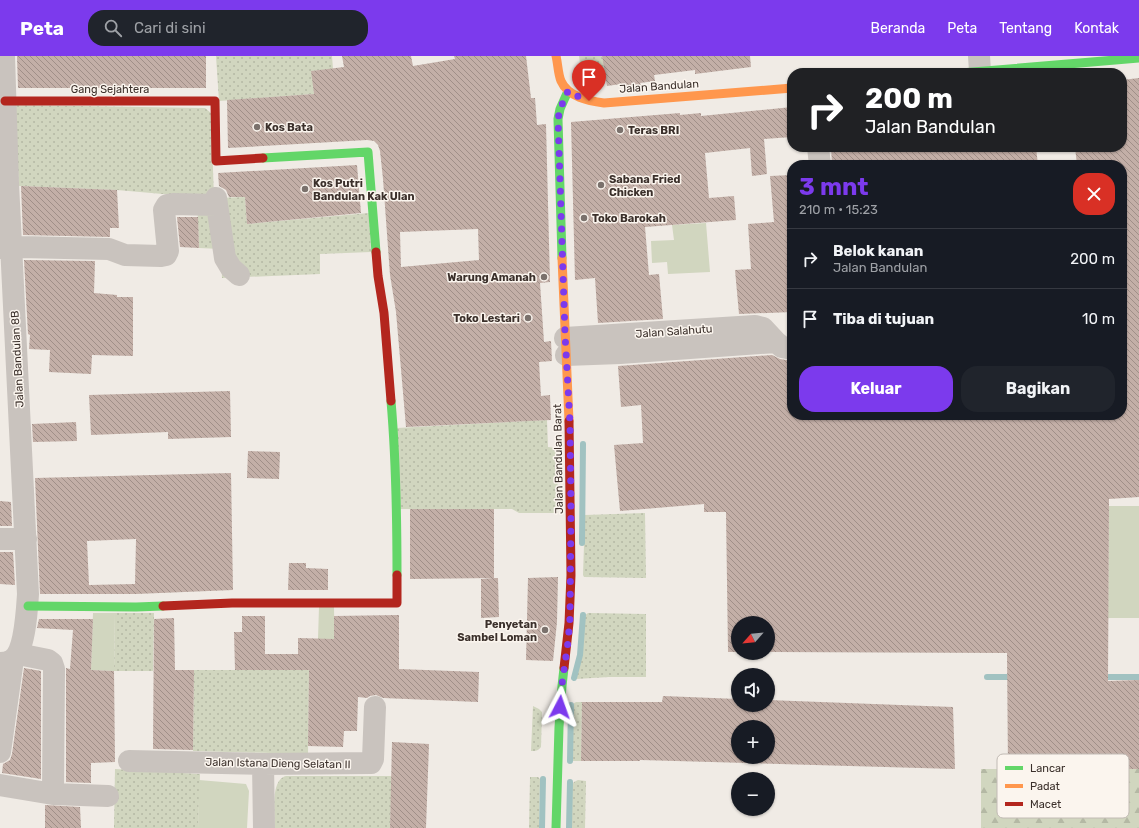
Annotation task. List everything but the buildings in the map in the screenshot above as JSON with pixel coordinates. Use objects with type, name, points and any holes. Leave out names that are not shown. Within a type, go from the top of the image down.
[{"type":"street","points":[[556,56],[562,81],[568,91]]},
{"type":"street","points":[[974,67],[1112,58],[1139,58]]},
{"type":"street","name":"Jalan Bandulan 8B","points":[[0,752],[10,659],[23,639],[28,606],[26,539],[8,332],[4,183],[5,101],[3,60]]},
{"type":"street","name":"Jalan Bandulan","points":[[568,91],[589,101],[604,103],[787,88]]},
{"type":"street","name":"Jalan Bandulan Barat","points":[[556,828],[561,691],[568,642],[571,588],[570,423],[558,119],[560,109],[568,91]]},
{"type":"street","name":"Gang Sejahtera","points":[[5,101],[215,101],[216,161],[368,152],[378,276],[384,313],[393,424],[397,509],[397,603],[232,603],[136,607],[28,606]]},
{"type":"street","points":[[6,248],[109,249],[125,255],[162,256],[166,255],[168,251],[164,210],[167,206],[173,204],[217,202],[225,258],[231,268],[238,275]]},
{"type":"street","name":"Jalan Salahutu","points":[[566,347],[620,344],[784,346]]},
{"type":"street","points":[[0,539],[26,539]]},
{"type":"street","points":[[10,659],[48,660],[52,663],[54,669],[54,794]]},
{"type":"street","name":"Jalan Istana Dieng Selatan II","points":[[129,761],[263,764],[371,763],[373,759],[375,707]]},
{"type":"street","points":[[263,764],[264,828]]},
{"type":"street","points":[[0,785],[54,794],[108,796]]},
{"type":"green space","points":[[216,56],[332,56],[333,69],[312,71],[314,94],[219,101]]},
{"type":"green space","points":[[579,56],[602,56],[606,76],[581,71]]},
{"type":"green space","points":[[14,105],[205,108],[211,113],[214,198],[245,197],[247,224],[369,213],[371,252],[320,254],[320,274],[222,278],[221,249],[199,248],[197,197],[117,190],[19,186]]},
{"type":"green space","points":[[706,223],[710,272],[668,274],[667,262],[652,263],[651,241],[674,240],[672,225]]},
{"type":"green space","points":[[547,420],[548,447],[557,448],[558,513],[519,513],[512,509],[400,509],[397,428]]},
{"type":"green space","points":[[1109,506],[1139,506],[1139,618],[1108,618]]},
{"type":"green space","points":[[645,513],[646,578],[584,577],[585,515]]},
{"type":"green space","points":[[319,607],[334,607],[335,671],[317,671]]},
{"type":"green space","points":[[93,613],[115,613],[114,671],[91,670]]},
{"type":"green space","points":[[115,613],[154,613],[153,671],[114,671]]},
{"type":"green space","points":[[588,613],[646,614],[646,677],[576,679],[582,655],[584,616]]},
{"type":"green space","points":[[194,670],[309,670],[308,754],[193,751]]},
{"type":"green space","points":[[576,702],[582,702],[581,761],[573,761],[573,704]]},
{"type":"green space","points":[[533,706],[542,712],[541,747],[537,750],[531,751]]},
{"type":"green space","points":[[115,769],[200,774],[198,828],[114,828]]},
{"type":"green space","points":[[981,769],[997,769],[997,818],[1129,818],[1129,769],[1139,769],[1139,828],[981,828]]},
{"type":"green space","points":[[286,776],[392,776],[390,828],[275,828],[275,791],[281,779]]},
{"type":"green space","points":[[530,777],[538,777],[540,779],[539,828],[529,828]]},
{"type":"green space","points":[[199,780],[246,784],[249,791],[247,828],[198,828]]},
{"type":"green space","points":[[578,780],[586,781],[585,828],[571,828],[572,785]]},
{"type":"waterway","points":[[582,543],[583,444]]},
{"type":"waterway","points":[[574,678],[580,655],[583,615]]},
{"type":"waterway","points":[[987,677],[1015,677]]},
{"type":"waterway","points":[[1100,677],[1139,677]]},
{"type":"waterway","points":[[570,761],[571,705]]},
{"type":"waterway","points":[[542,828],[543,779]]},
{"type":"waterway","points":[[569,828],[570,782]]},
{"type":"traffic: fast","points":[[1020,68],[1139,58]]},
{"type":"traffic: fast","points":[[562,258],[558,119],[560,109],[568,91]]},
{"type":"traffic: fast","points":[[263,158],[368,152],[376,252]]},
{"type":"traffic: fast","points":[[391,401],[396,488],[397,575]]},
{"type":"traffic: fast","points":[[28,606],[163,606]]},
{"type":"traffic: fast","points":[[556,828],[559,727],[564,668]]},
{"type":"traffic: slow","points":[[556,56],[561,81],[569,91],[580,97],[604,103],[787,88]]},
{"type":"traffic: slow","points":[[562,258],[569,421]]},
{"type":"traffic: jam","points":[[5,101],[215,101],[216,161],[263,158]]},
{"type":"traffic: jam","points":[[376,252],[384,313],[391,401]]},
{"type":"traffic: jam","points":[[564,668],[569,623],[571,575],[569,421]]},
{"type":"traffic: jam","points":[[163,606],[232,603],[397,603],[397,575]]},
{"type":"place","name":"Kos Bata","points":[[257,127]]},
{"type":"place","name":"Teras BRI","points":[[620,130]]},
{"type":"place","name":"Sabana Fried Chicken","points":[[601,185]]},
{"type":"place","name":"Kos Putri Bandulan Kak Ulan","points":[[305,189]]},
{"type":"place","name":"Toko Barokah","points":[[584,218]]},
{"type":"place","name":"Warung Amanah","points":[[544,277]]},
{"type":"place","name":"Toko Lestari","points":[[528,318]]},
{"type":"place","name":"Penyetan Sambel Loman","points":[[545,630]]},
{"type":"route","points":[[560,707],[570,618],[571,512],[570,423],[565,334],[558,119],[560,109],[568,91],[589,101]]}]
